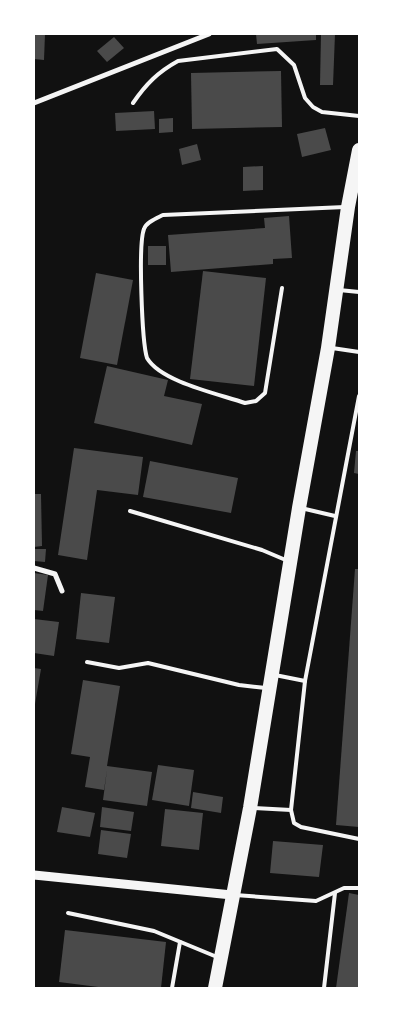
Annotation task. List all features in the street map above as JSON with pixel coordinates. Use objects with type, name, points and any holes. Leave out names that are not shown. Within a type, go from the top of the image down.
[{"type":"highway","points":[[215,988],[250,808],[268,689],[328,348],[359,150]]},
{"type":"street","points":[[34,103],[209,34]]},
{"type":"street","points":[[34,568],[55,574],[62,591]]},
{"type":"street","points":[[34,875],[232,895]]},
{"type":"lane","points":[[133,103],[147,82],[178,61],[277,49],[294,65],[306,98],[312,107],[322,112],[359,116]]},
{"type":"lane","points":[[282,288],[264,393],[256,401],[245,403],[169,376],[156,369],[147,358],[141,272],[144,228],[150,223],[163,215],[351,207]]},
{"type":"lane","points":[[336,290],[359,292]]},
{"type":"lane","points":[[328,348],[359,352]]},
{"type":"lane","points":[[359,396],[305,681],[291,810],[294,823],[302,827],[359,839]]},
{"type":"lane","points":[[299,508],[335,516]]},
{"type":"lane","points":[[130,511],[262,550],[290,562]]},
{"type":"lane","points":[[87,662],[119,668],[148,663],[239,685],[268,689]]},
{"type":"lane","points":[[272,674],[305,681]]},
{"type":"lane","points":[[250,808],[291,810]]},
{"type":"lane","points":[[232,895],[316,901],[344,888],[359,888]]},
{"type":"lane","points":[[324,988],[335,893]]},
{"type":"lane","points":[[68,913],[154,931],[220,958]]},
{"type":"lane","points":[[172,988],[180,942]]},
{"type":"building","points":[[34,34],[45,34],[44,60],[34,59]]},
{"type":"building","points":[[256,34],[316,34],[316,40],[257,44]]},
{"type":"building","points":[[321,34],[335,34],[333,85],[320,85]]},
{"type":"building","points":[[114,37],[124,48],[107,62],[97,51]]},
{"type":"building","points":[[281,71],[282,127],[192,129],[191,73]]},
{"type":"building","points":[[154,111],[155,129],[116,131],[115,113]]},
{"type":"building","points":[[173,118],[173,132],[159,133],[159,119]]},
{"type":"building","points":[[325,128],[331,150],[302,157],[297,134]]},
{"type":"building","points":[[197,144],[201,160],[182,165],[179,149]]},
{"type":"building","points":[[263,166],[263,190],[243,191],[243,167]]},
{"type":"building","points":[[289,216],[292,258],[273,259],[273,264],[171,272],[168,235],[265,228],[264,218]]},
{"type":"building","points":[[148,246],[166,246],[166,265],[148,265]]},
{"type":"building","points":[[203,271],[266,278],[254,386],[190,379]]},
{"type":"building","points":[[96,273],[133,280],[117,365],[80,358]]},
{"type":"building","points":[[107,366],[168,380],[164,396],[202,404],[192,445],[94,423]]},
{"type":"building","points":[[74,448],[143,457],[138,495],[97,490],[87,560],[58,555]]},
{"type":"building","points":[[356,451],[359,451],[359,474],[354,473]]},
{"type":"building","points":[[150,461],[238,478],[231,513],[143,497]]},
{"type":"building","points":[[34,494],[41,494],[42,546],[34,547]]},
{"type":"building","points":[[34,549],[46,549],[45,562],[34,561]]},
{"type":"building","points":[[355,569],[359,569],[359,827],[336,825]]},
{"type":"building","points":[[34,573],[48,575],[43,611],[34,610]]},
{"type":"building","points":[[81,593],[115,597],[109,643],[76,639]]},
{"type":"building","points":[[34,619],[59,622],[54,656],[34,653]]},
{"type":"building","points":[[34,668],[41,669],[35,704],[34,704]]},
{"type":"building","points":[[83,680],[120,686],[107,766],[152,772],[147,806],[103,800],[107,770],[104,790],[85,787],[90,757],[71,754]]},
{"type":"building","points":[[158,765],[194,770],[189,806],[152,800]]},
{"type":"building","points":[[193,792],[223,797],[221,813],[191,808]]},
{"type":"building","points":[[62,807],[95,813],[90,837],[57,832]]},
{"type":"building","points":[[102,807],[134,812],[131,831],[100,827]]},
{"type":"building","points":[[165,809],[203,813],[199,850],[161,846]]},
{"type":"building","points":[[101,830],[131,834],[127,858],[98,854]]},
{"type":"building","points":[[273,841],[323,845],[319,877],[270,873]]},
{"type":"building","points":[[349,893],[359,895],[359,988],[336,988]]},
{"type":"building","points":[[65,930],[166,942],[161,988],[106,988],[59,982]]}]
